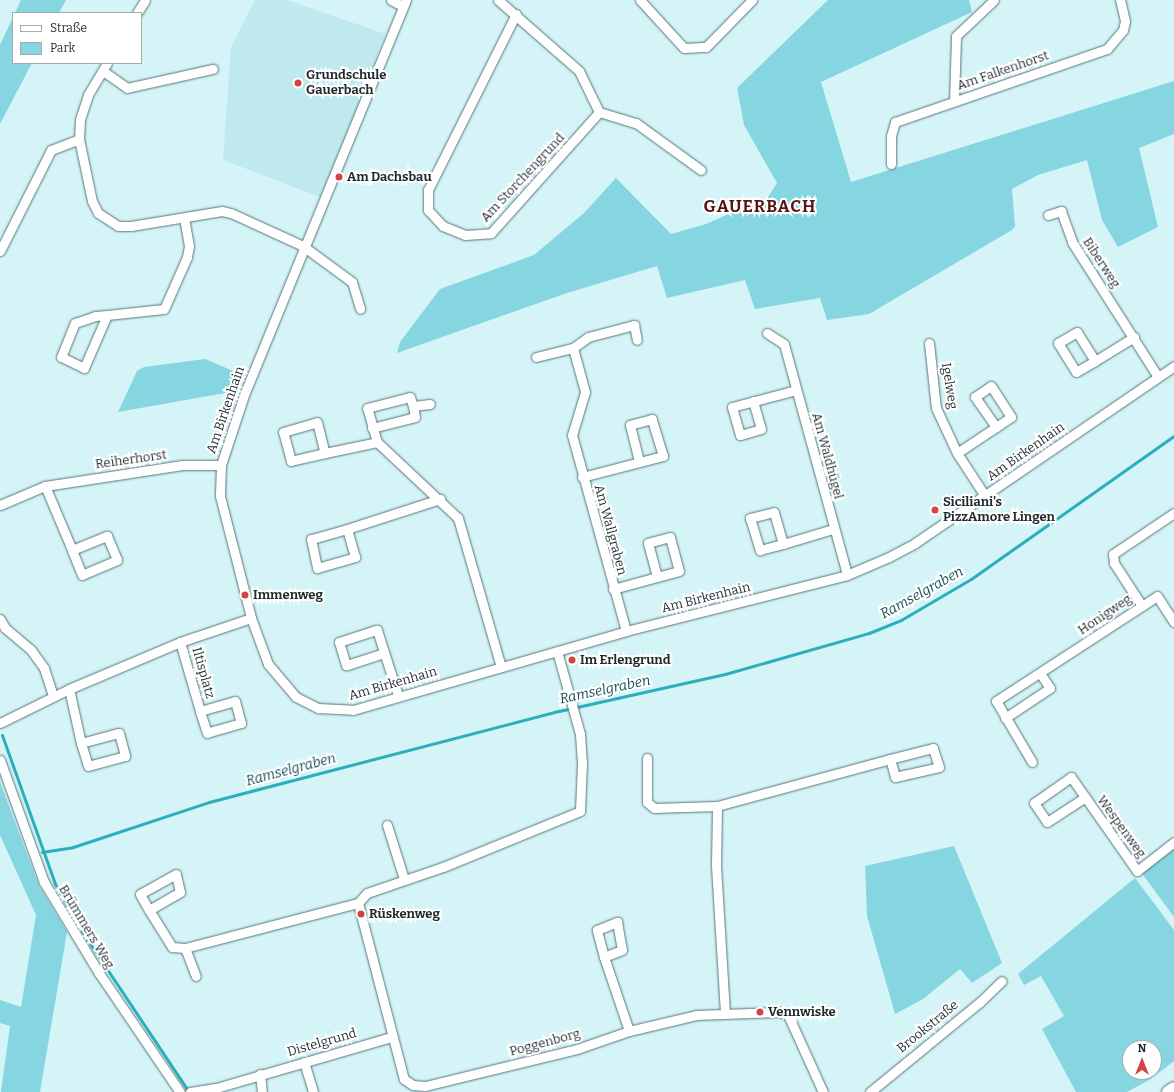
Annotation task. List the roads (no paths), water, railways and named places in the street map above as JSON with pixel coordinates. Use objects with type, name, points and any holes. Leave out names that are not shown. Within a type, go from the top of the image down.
[{"type":"street","points":[[138,12],[145,0]]},
{"type":"street","points":[[391,0],[404,3]]},
{"type":"street","points":[[498,0],[516,14],[579,71],[599,112],[636,123],[701,170]]},
{"type":"street","points":[[640,0],[684,48],[706,47],[752,0]]},
{"type":"street","points":[[954,101],[956,36],[994,0]]},
{"type":"street","name":"Am Falkenhorst","points":[[891,164],[891,136],[895,122],[1107,49],[1123,30],[1125,21],[1120,0]]},
{"type":"street","name":"Am Birkenhain","points":[[404,3],[303,246],[245,392],[221,465],[220,496],[251,618],[268,664],[296,697],[318,708],[336,711],[353,710],[626,631],[847,575],[889,558],[914,543],[1174,366]]},
{"type":"street","name":"Am Storchengrund","points":[[516,14],[428,190],[428,210],[444,226],[465,235],[491,233],[599,112]]},
{"type":"street","points":[[213,69],[127,88],[105,67],[88,95],[80,120],[79,139],[92,201],[107,221],[118,226],[131,226],[222,211],[303,246],[352,282],[360,309]]},
{"type":"street","points":[[0,251],[51,150],[79,139]]},
{"type":"street","name":"Biberweg","points":[[1048,215],[1061,211],[1072,242],[1134,337],[1158,377]]},
{"type":"street","points":[[107,315],[84,368],[61,357],[75,323],[107,315],[164,309],[187,256],[189,246],[184,217]]},
{"type":"street","points":[[536,357],[573,348],[588,337],[634,325],[638,340]]},
{"type":"street","name":"Am Waldhügel","points":[[767,333],[784,344],[833,529],[847,575]]},
{"type":"street","points":[[1095,361],[1134,337]]},
{"type":"street","name":"Igelweg","points":[[929,343],[936,408],[957,453],[985,496]]},
{"type":"street","name":"Am Wallgraben","points":[[573,348],[585,392],[572,435],[582,477],[626,631]]},
{"type":"street","points":[[754,401],[796,390]]},
{"type":"street","points":[[372,428],[415,417],[410,397],[367,408],[372,428],[377,442],[440,499],[458,518],[501,667]]},
{"type":"street","points":[[413,406],[430,404]]},
{"type":"street","name":"Am Wallgraben","points":[[582,477],[640,462],[663,456],[652,420],[630,425],[640,462]]},
{"type":"street","points":[[325,453],[317,422],[283,432],[291,461],[377,442]]},
{"type":"street","points":[[957,453],[996,427]]},
{"type":"street","name":"Reiherhorst","points":[[0,505],[45,486],[182,465],[221,465]]},
{"type":"street","points":[[45,486],[82,575],[118,560],[107,536],[72,550]]},
{"type":"street","points":[[347,529],[355,557],[317,568],[311,539],[440,499]]},
{"type":"street","points":[[783,544],[774,512],[750,518],[760,550],[783,544],[833,529]]},
{"type":"street","points":[[1142,606],[1114,562],[1113,554],[1174,513]]},
{"type":"street","name":"Am Wallgraben","points":[[613,589],[657,577],[679,571],[670,537],[648,543],[657,577]]},
{"type":"street","name":"Honigweg","points":[[1032,762],[996,701],[1157,596],[1174,622]]},
{"type":"street","points":[[0,723],[53,696],[180,642],[251,618]]},
{"type":"street","points":[[0,619],[5,628],[31,650],[44,668],[53,696]]},
{"type":"street","points":[[384,653],[346,665],[338,642],[377,630],[398,696]]},
{"type":"street","name":"Iltisplatz","points":[[180,642],[200,711],[207,733],[241,722],[234,701],[200,711]]},
{"type":"street","points":[[149,910],[180,892],[176,874],[140,894],[149,910],[172,947],[185,948],[358,904],[367,893],[456,862],[580,811],[582,763],[580,734],[557,651]]},
{"type":"street","points":[[1005,718],[1050,688],[1040,673]]},
{"type":"street","points":[[69,689],[81,743],[88,766],[125,756],[119,733],[81,743]]},
{"type":"street","points":[[647,758],[648,802],[654,808],[717,806],[890,759],[933,748],[938,767],[895,777],[890,759]]},
{"type":"street","name":"Brümmers Weg","points":[[0,760],[44,882],[99,973],[180,1092]]},
{"type":"street","name":"Wespenweg","points":[[1084,798],[1047,822],[1034,803],[1071,777],[1084,798],[1137,871],[1174,842]]},
{"type":"street","points":[[717,806],[716,859],[725,1013]]},
{"type":"street","points":[[387,825],[404,879]]},
{"type":"street","name":"Poggenborg","points":[[358,904],[404,1079],[413,1086],[425,1086],[577,1049],[629,1031],[696,1015],[779,1012],[788,1015],[823,1092]]},
{"type":"street","points":[[185,948],[196,976]]},
{"type":"street","points":[[604,957],[629,1031]]},
{"type":"street","name":"Brookstraße","points":[[870,1092],[980,1002],[1002,981]]},
{"type":"street","name":"Distelgrund","points":[[193,1091],[216,1088],[260,1074],[392,1037]]},
{"type":"street","points":[[304,1062],[313,1092]]},
{"type":"street","points":[[260,1074],[262,1092]]},
{"type":"street","points":[[1168,1092],[1174,1088]]},
{"type":"waterway","name":"Ramselgraben","points":[[42,852],[73,847],[209,802],[559,711],[725,674],[869,633],[901,620],[971,579],[1174,436]]},
{"type":"waterway","points":[[2,735],[55,884],[87,939],[189,1092]]},
{"type":"place","name":"Grundschule Gauerbach","points":[[298,83]]},
{"type":"place","name":"Am Dachsbau","points":[[339,177]]},
{"type":"place","name":"Siciliani's PizzAmore Lingen","points":[[935,510]]},
{"type":"place","name":"Immenweg","points":[[245,595]]},
{"type":"place","name":"Im Erlengrund","points":[[572,660]]},
{"type":"place","name":"Rüskenweg","points":[[361,914]]},
{"type":"place","name":"Vennwiske","points":[[760,1012]]},
{"type":"district","name":"GAUERBACH","points":[[760,207]]}]
